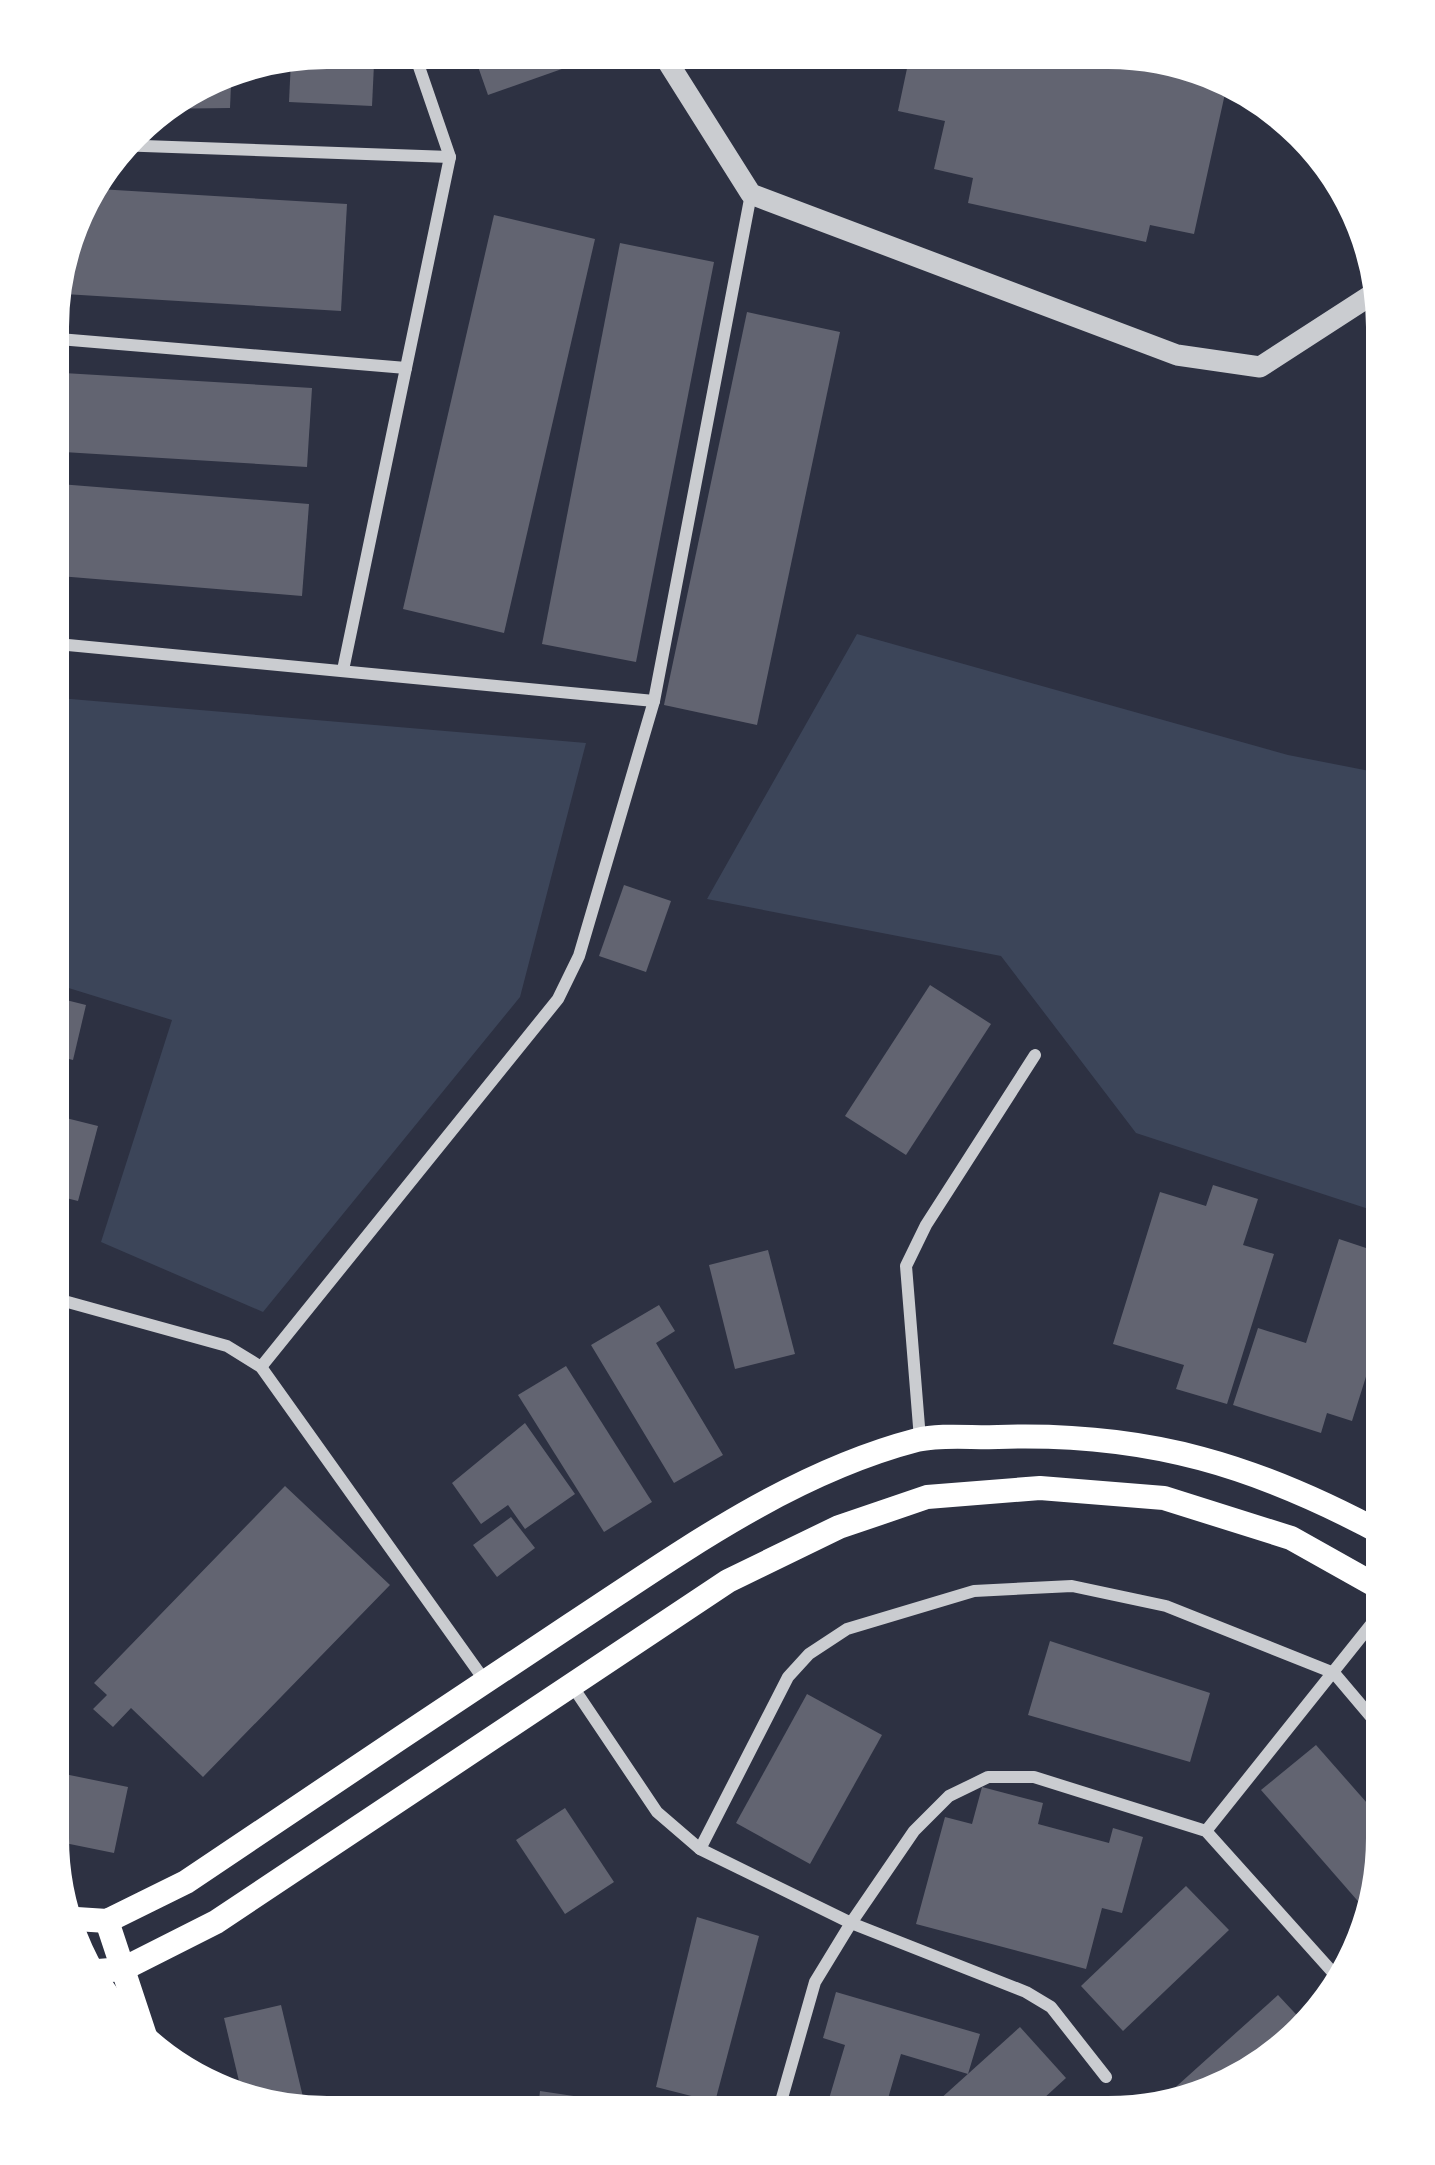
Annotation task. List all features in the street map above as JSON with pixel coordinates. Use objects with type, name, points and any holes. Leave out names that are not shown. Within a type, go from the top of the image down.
[{"type":"main road","points":[[80,1920],[107,1921],[185,1882],[707,1535],[819,1476],[920,1439],[1035,1436],[1138,1443],[1216,1460],[1293,1486],[1368,1526]]},
{"type":"main road","points":[[102,1971],[123,1969],[216,1922],[728,1581],[838,1527],[927,1497],[1040,1488],[1164,1498],[1292,1538],[1368,1585]]},
{"type":"main road","points":[[107,1921],[140,2021]]},
{"type":"street","points":[[343,670],[450,157],[419,67]]},
{"type":"street","points":[[671,67],[751,194],[1177,355],[1260,367],[1367,298]]},
{"type":"street","points":[[140,146],[450,157]]},
{"type":"street","points":[[261,1366],[558,999],[579,956],[654,701],[751,194]]},
{"type":"street","points":[[66,340],[406,368]]},
{"type":"street","points":[[66,645],[654,701]]},
{"type":"street","points":[[920,1439],[906,1266],[926,1225],[1035,1055]]},
{"type":"street","points":[[66,1302],[227,1346],[261,1366],[485,1681]]},
{"type":"street","points":[[700,1849],[788,1677],[808,1654],[847,1629],[974,1592],[1072,1586],[1166,1606],[1334,1673],[1368,1713]]},
{"type":"street","points":[[1206,1832],[1368,1627]]},
{"type":"street","points":[[573,1687],[657,1812],[700,1849],[851,1923],[1039,1999],[1052,2007],[1106,2077]]},
{"type":"street","points":[[782,2099],[815,1982],[851,1923],[914,1831],[950,1796],[988,1777],[1034,1777],[1206,1832],[1332,1971]]},
{"type":"shaded area","points":[[857,634],[1288,755],[1369,771],[1368,1209],[1136,1133],[1001,956],[707,899]]},
{"type":"shaded area","points":[[66,699],[586,743],[520,997],[263,1312],[101,1242],[172,1020],[66,987]]},
{"type":"building","points":[[907,66],[1142,68],[1225,94],[1194,234],[1150,225],[1146,242],[968,203],[973,178],[934,169],[945,121],[898,111]]},
{"type":"building","points":[[374,67],[372,106],[289,102],[291,69]]},
{"type":"building","points":[[478,67],[568,67],[488,95]]},
{"type":"building","points":[[231,84],[230,108],[184,109]]},
{"type":"building","points":[[105,189],[347,204],[341,311],[68,293],[80,243]]},
{"type":"building","points":[[494,215],[595,239],[504,633],[403,609]]},
{"type":"building","points":[[620,243],[714,262],[636,662],[542,644]]},
{"type":"building","points":[[747,312],[840,332],[757,725],[664,705]]},
{"type":"building","points":[[66,373],[312,388],[307,467],[66,452]]},
{"type":"building","points":[[66,485],[309,504],[302,596],[66,577]]},
{"type":"building","points":[[624,885],[671,901],[646,972],[599,956]]},
{"type":"building","points":[[930,985],[991,1024],[906,1155],[845,1116]]},
{"type":"building","points":[[66,1000],[86,1005],[73,1060],[66,1058]]},
{"type":"building","points":[[66,1118],[98,1126],[78,1201],[66,1198]]},
{"type":"building","points":[[1213,1185],[1258,1199],[1243,1245],[1274,1254],[1227,1404],[1176,1389],[1184,1365],[1113,1344],[1160,1192],[1206,1206]]},
{"type":"building","points":[[1339,1239],[1368,1249],[1368,1369],[1352,1421],[1327,1413],[1321,1433],[1233,1405],[1258,1328],[1306,1343]]},
{"type":"building","points":[[768,1250],[795,1354],[735,1369],[709,1265]]},
{"type":"building","points":[[659,1305],[675,1331],[656,1343],[723,1455],[674,1483],[591,1345]]},
{"type":"building","points":[[566,1366],[652,1502],[604,1532],[518,1395]]},
{"type":"building","points":[[525,1423],[575,1494],[525,1529],[508,1505],[481,1524],[452,1483]]},
{"type":"building","points":[[285,1486],[390,1585],[203,1777],[131,1708],[113,1727],[93,1709],[107,1695],[94,1683]]},
{"type":"building","points":[[511,1517],[535,1548],[497,1577],[473,1545]]},
{"type":"building","points":[[1050,1641],[1210,1693],[1190,1762],[1028,1715]]},
{"type":"building","points":[[807,1694],[882,1735],[810,1864],[736,1823]]},
{"type":"building","points":[[1316,1745],[1368,1804],[1368,1855],[1360,1904],[1261,1790]]},
{"type":"building","points":[[66,1774],[128,1787],[114,1853],[66,1843]]},
{"type":"building","points":[[982,1787],[1043,1803],[1038,1824],[1109,1843],[1113,1828],[1143,1837],[1122,1913],[1102,1908],[1086,1969],[916,1924],[945,1817],[972,1824]]},
{"type":"building","points":[[565,1808],[614,1882],[565,1914],[516,1840]]},
{"type":"building","points":[[1186,1886],[1229,1930],[1123,2031],[1081,1986]]},
{"type":"building","points":[[697,1917],[759,1936],[716,2099],[656,2087]]},
{"type":"building","points":[[836,1992],[980,2034],[968,2074],[901,2054],[888,2099],[829,2099],[845,2045],[823,2038]]},
{"type":"building","points":[[1278,1995],[1298,2016],[1239,2064],[1172,2090]]},
{"type":"building","points":[[281,2005],[303,2098],[240,2083],[224,2018]]},
{"type":"building","points":[[1020,2027],[1066,2078],[1043,2099],[940,2099]]},
{"type":"building","points":[[540,2091],[587,2098],[587,2099],[539,2099]]}]
